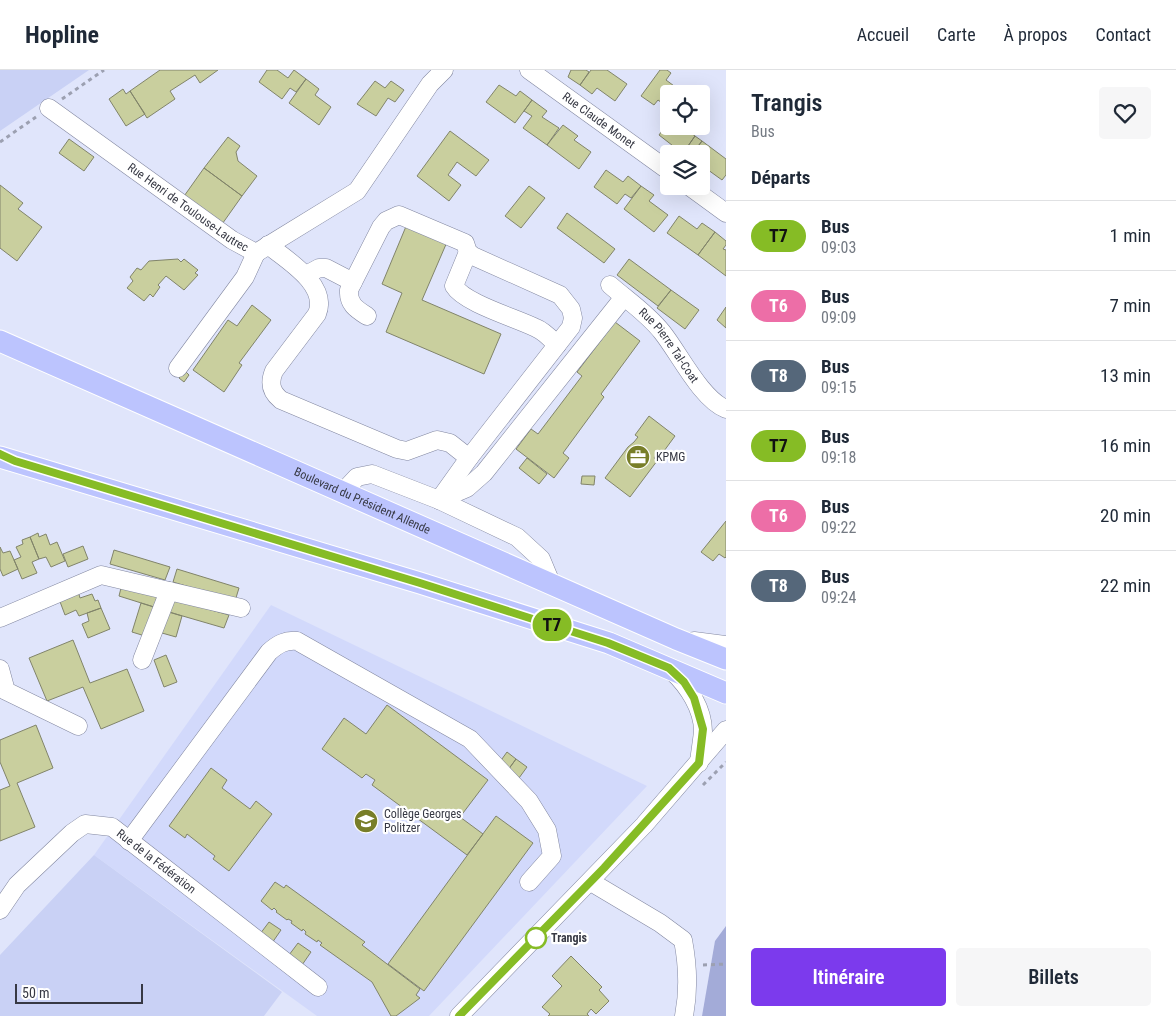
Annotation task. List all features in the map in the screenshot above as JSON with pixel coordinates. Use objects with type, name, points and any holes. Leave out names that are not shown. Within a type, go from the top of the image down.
[{"type":"main road","name":"Boulevard du Président Allende","points":[[0,341],[676,639],[726,659]]},
{"type":"main road","points":[[5,457],[420,583],[608,643],[726,693]]},
{"type":"street","name":"Rue Henri de Toulouse-Lautrec","points":[[49,108],[232,240],[262,249],[357,191],[430,84],[444,70]]},
{"type":"street","name":"Rue Claude Monet","points":[[529,70],[660,165]]},
{"type":"street","points":[[701,195],[726,213]]},
{"type":"street","points":[[368,316],[355,308],[348,296],[353,282],[381,227],[386,221],[398,215],[465,243],[468,252],[454,286],[458,291],[481,304],[538,329],[557,345]]},
{"type":"street","points":[[178,368],[245,277],[262,249],[306,275],[318,294],[320,307],[317,314],[274,371],[271,387],[275,395],[281,400],[397,449],[407,450],[437,440],[450,443],[469,458]]},
{"type":"street","points":[[439,500],[469,458],[557,345],[570,327],[573,318],[571,309],[560,295],[468,252]]},
{"type":"street","points":[[306,275],[319,268],[326,268],[353,282]]},
{"type":"street","name":"Rue Pierre Tal-Coat","points":[[610,285],[651,320],[662,332],[697,383],[713,400],[726,409]]},
{"type":"street","points":[[439,500],[466,488],[484,474],[624,297]]},
{"type":"street","points":[[343,492],[357,477],[372,474],[439,500],[517,538],[541,559],[552,583]]},
{"type":"street","points":[[0,618],[100,575],[241,608]]},
{"type":"street","points":[[142,660],[169,592]]},
{"type":"street","points":[[676,639],[726,645]]},
{"type":"street","points":[[130,840],[269,652],[288,640],[297,641],[470,739],[529,801],[547,830],[552,856],[529,882]]},
{"type":"street","points":[[669,668],[684,682],[697,706],[703,729],[699,763]]},
{"type":"street","points":[[0,669],[6,691],[78,726]]},
{"type":"street","points":[[459,1016],[591,882],[644,825],[726,730]]},
{"type":"street","name":"Rue de la Fédération","points":[[0,910],[17,885],[84,824],[112,827],[318,987]]},
{"type":"street","points":[[591,882],[660,922],[683,940],[688,965],[687,998],[684,1016]]},
{"type":"path","points":[[688,965],[726,964]]},
{"type":"shaded area","points":[[0,70],[89,70],[0,131]]},
{"type":"shaded area","name":"Collège Georges Politzer","points":[[271,605],[647,786],[429,1016],[317,1016],[94,855]]},
{"type":"shaded area","points":[[94,855],[282,992],[264,1016],[0,1016],[0,955]]},
{"type":"shaded area","points":[[726,926],[726,1016],[702,1016],[715,941]]},
{"type":"building","points":[[160,70],[218,70],[200,83],[195,75],[170,91],[175,99],[147,118],[130,91]]},
{"type":"building","points":[[267,70],[277,70],[288,78],[294,70],[306,79],[296,92],[290,88],[282,99],[259,82]]},
{"type":"building","points":[[571,70],[586,70],[589,72],[580,85],[568,77]]},
{"type":"building","points":[[591,70],[607,70],[627,84],[615,101],[597,88],[592,94],[580,85]]},
{"type":"building","points":[[660,70],[667,70],[671,73],[666,80],[673,85],[660,85],[660,101],[658,100],[654,105],[641,96]]},
{"type":"building","points":[[306,79],[319,89],[315,95],[331,107],[319,125],[289,103]]},
{"type":"building","points":[[375,81],[385,88],[391,81],[404,90],[395,102],[388,98],[376,116],[357,104]]},
{"type":"building","points":[[499,85],[516,96],[520,91],[532,100],[515,123],[486,102]]},
{"type":"building","points":[[123,89],[126,94],[130,91],[145,114],[126,126],[109,99]]},
{"type":"building","points":[[532,100],[547,111],[542,117],[559,128],[547,145],[523,128],[532,116],[524,111]]},
{"type":"building","points":[[563,125],[578,136],[574,140],[591,152],[579,169],[547,145]]},
{"type":"building","points":[[450,131],[489,160],[476,176],[457,162],[448,175],[461,185],[449,201],[417,176]]},
{"type":"building","points":[[659,135],[695,136],[689,145],[672,145]]},
{"type":"building","points":[[695,136],[702,141],[699,145],[689,145]]},
{"type":"building","points":[[228,137],[240,146],[236,152],[238,161],[257,176],[242,196],[204,168]]},
{"type":"building","points":[[69,139],[94,157],[84,171],[59,153]]},
{"type":"building","points":[[702,141],[707,145],[699,145]]},
{"type":"building","points":[[710,147],[726,159],[726,175],[722,180],[710,171]]},
{"type":"building","points":[[204,168],[242,196],[220,227],[182,199]]},
{"type":"building","points":[[606,170],[623,182],[628,176],[641,186],[631,198],[625,194],[617,204],[594,187]]},
{"type":"building","points":[[0,185],[23,203],[18,209],[42,227],[17,261],[0,248]]},
{"type":"building","points":[[529,186],[545,198],[521,228],[505,216]]},
{"type":"building","points":[[641,186],[654,195],[649,201],[668,215],[654,232],[624,209]]},
{"type":"building","points":[[567,213],[615,249],[604,263],[557,228]]},
{"type":"building","points":[[679,216],[697,229],[702,223],[715,232],[698,255],[667,233]]},
{"type":"building","points":[[407,224],[447,242],[422,300],[501,334],[484,374],[386,332],[402,293],[382,284]]},
{"type":"building","points":[[715,232],[726,241],[723,249],[726,250],[726,276],[698,255]]},
{"type":"building","points":[[178,259],[181,262],[184,259],[198,270],[195,273],[198,275],[184,290],[166,276],[158,285],[160,287],[153,297],[150,294],[144,301],[127,288],[133,281],[130,277],[137,268],[141,270],[149,261]]},
{"type":"building","points":[[629,259],[671,290],[658,306],[617,275]]},
{"type":"building","points":[[671,290],[699,310],[685,329],[657,308]]},
{"type":"building","points":[[252,305],[271,320],[239,363],[242,365],[224,392],[193,370],[228,320],[237,326]]},
{"type":"building","points":[[726,307],[726,328],[717,320]]},
{"type":"building","points":[[615,322],[640,341],[601,394],[604,397],[563,453],[569,458],[554,478],[516,449],[531,429],[538,434],[582,376],[577,372]]},
{"type":"building","points":[[185,371],[189,375],[184,382],[179,378]]},
{"type":"building","name":"KPMG","points":[[649,416],[675,436],[662,455],[658,453],[654,458],[657,461],[630,497],[605,478],[628,447],[638,437],[635,435]]},
{"type":"building","points":[[527,458],[547,474],[539,484],[519,468]]},
{"type":"building","points":[[582,476],[595,476],[594,485],[581,484]]},
{"type":"building","points":[[726,521],[726,557],[719,554],[713,561],[701,552]]},
{"type":"building","points":[[38,533],[39,537],[46,534],[50,545],[57,542],[65,561],[51,567],[46,557],[39,559],[30,537]]},
{"type":"building","points":[[30,537],[39,559],[32,562],[37,573],[22,579],[14,560],[21,557],[16,547],[23,544],[22,540]]},
{"type":"building","points":[[83,546],[88,559],[68,567],[63,554]]},
{"type":"building","points":[[0,547],[3,553],[10,551],[18,569],[3,576],[0,569]]},
{"type":"building","points":[[114,550],[170,567],[165,580],[110,564]]},
{"type":"building","points":[[177,569],[239,588],[235,601],[173,582]]},
{"type":"building","points":[[122,584],[158,594],[154,607],[119,596]]},
{"type":"building","points":[[78,591],[80,598],[92,594],[95,601],[98,600],[101,608],[79,616],[76,610],[65,615],[59,599]]},
{"type":"building","points":[[173,599],[229,615],[224,628],[169,612]]},
{"type":"building","points":[[141,603],[154,607],[145,636],[132,632]]},
{"type":"building","points":[[101,608],[110,629],[88,638],[82,624],[89,621],[87,613]]},
{"type":"building","points":[[169,612],[182,616],[176,637],[162,633]]},
{"type":"building","points":[[73,640],[90,683],[127,669],[144,711],[101,729],[83,687],[47,701],[29,658]]},
{"type":"building","points":[[166,655],[177,682],[164,687],[154,660]]},
{"type":"building","points":[[387,705],[488,780],[460,817],[483,834],[467,855],[372,785],[375,780],[366,774],[362,778],[322,749],[344,718],[366,734]]},
{"type":"building","points":[[36,725],[53,768],[17,783],[35,827],[0,841],[0,790],[10,786],[0,762],[0,740]]},
{"type":"building","points":[[507,752],[516,759],[508,770],[499,763]]},
{"type":"building","points":[[516,759],[527,767],[519,778],[508,770]]},
{"type":"building","points":[[211,768],[227,780],[222,788],[250,809],[256,801],[272,814],[229,871],[213,859],[215,856],[187,834],[185,838],[169,826]]},
{"type":"building","points":[[496,816],[533,843],[424,991],[388,964]]},
{"type":"building","points":[[275,882],[284,888],[286,885],[365,942],[362,945],[420,989],[416,995],[420,998],[396,1016],[391,1016],[372,982],[320,945],[322,943],[318,940],[317,942],[305,934],[306,932],[303,929],[302,931],[291,923],[292,921],[287,920],[276,912],[274,908],[272,910],[261,901]]},
{"type":"building","points":[[269,922],[281,930],[272,943],[260,934]]},
{"type":"building","points":[[298,943],[311,952],[302,965],[289,955]]},
{"type":"building","points":[[571,956],[602,987],[599,990],[609,1001],[596,1014],[591,1009],[587,1014],[589,1016],[548,1016],[550,1014],[542,1007],[562,986],[552,976]]},
{"type":"bus line","name":"T7","points":[[0,454],[15,461],[420,583],[608,643],[669,668],[684,682],[694,698],[703,729],[699,763],[604,868],[459,1016]]},
{"type":"place","name":"KPMG","points":[[638,457]]},
{"type":"place","name":"Collège Georges Politzer","points":[[366,821]]},
{"type":"place","name":"Trangis","points":[[536,938]]}]
